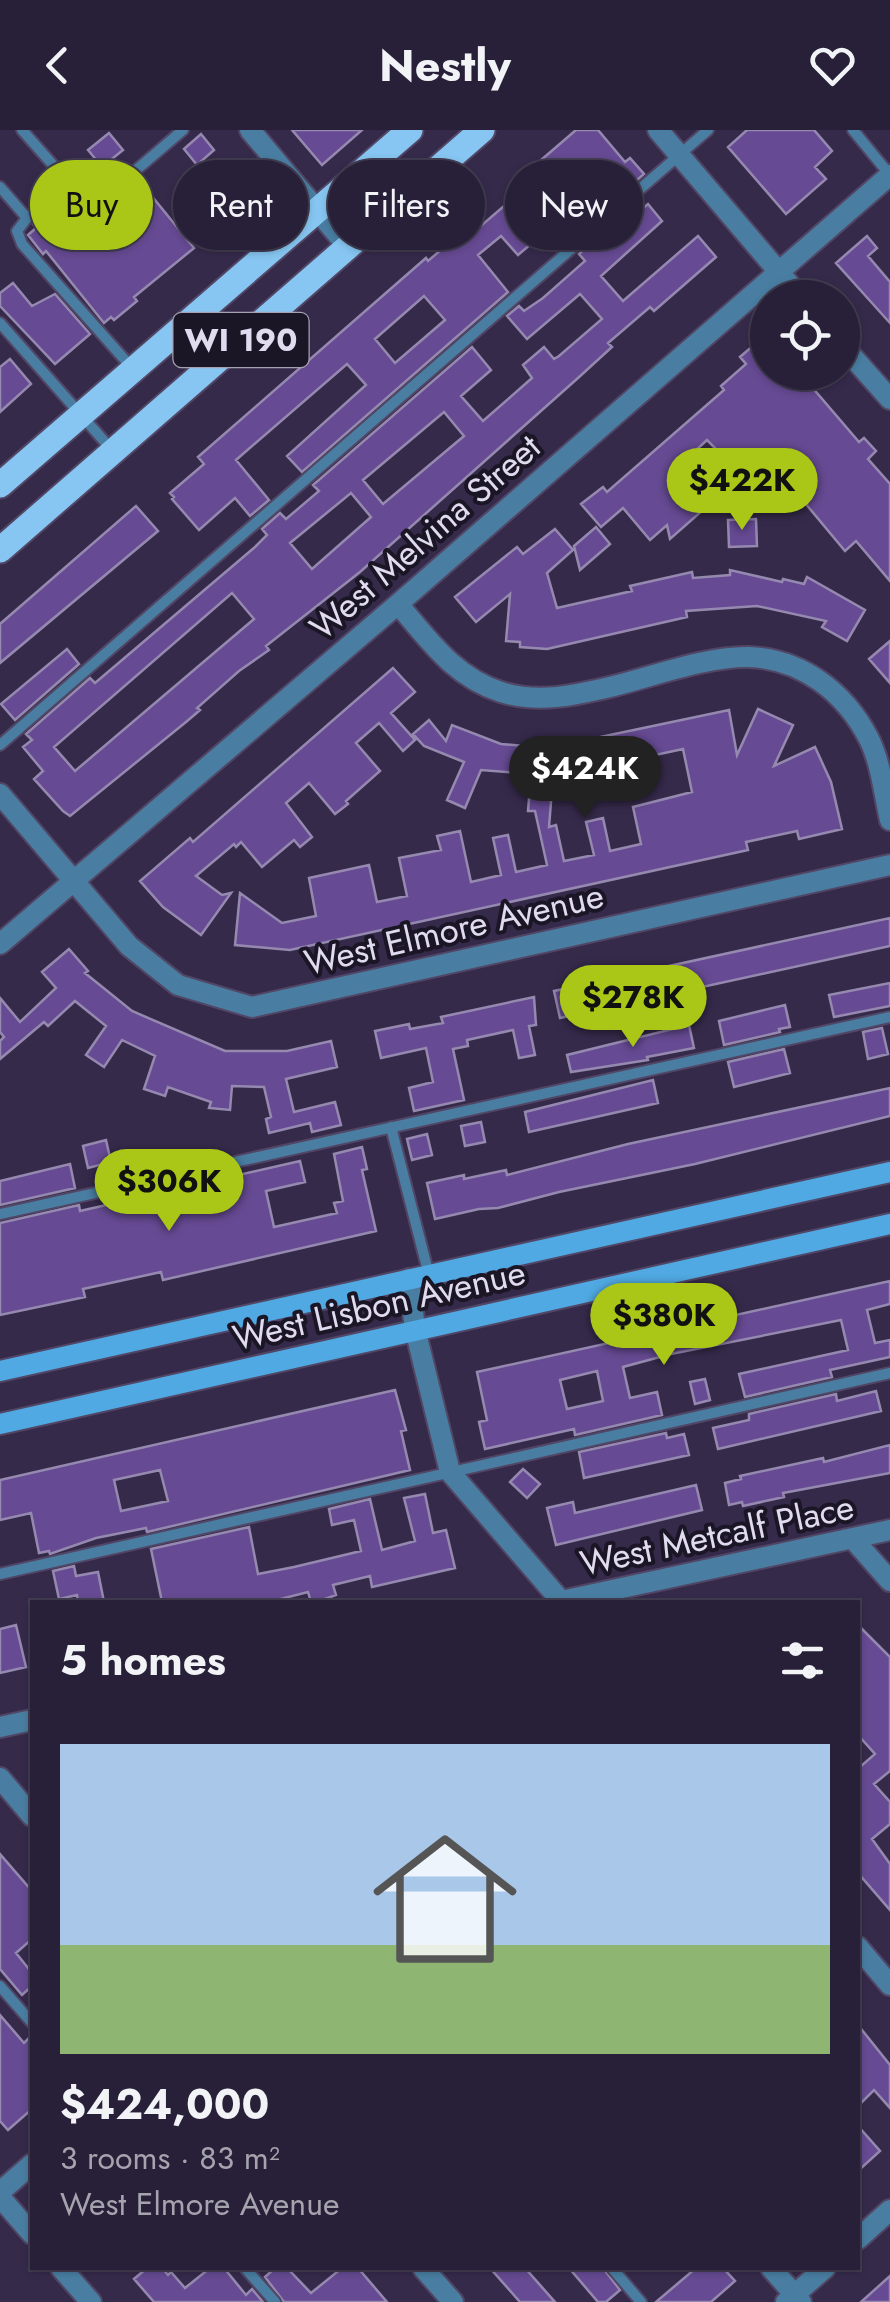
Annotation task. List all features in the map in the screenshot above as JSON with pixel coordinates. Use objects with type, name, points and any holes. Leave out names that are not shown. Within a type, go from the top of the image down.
[{"type":"main road","name":"WI 190","points":[[0,485],[410,130]]},
{"type":"main road","name":"WI 190","points":[[448,160],[482,130]]},
{"type":"main road","name":"WI 190","points":[[0,550],[345,250]]},
{"type":"main road","name":"West Lisbon Avenue","points":[[0,1371],[890,1172]]},
{"type":"main road","name":"West Lisbon Avenue","points":[[0,1424],[890,1224]]},
{"type":"street","points":[[250,130],[328,222]]},
{"type":"street","points":[[658,130],[786,280]]},
{"type":"street","name":"West Melvina Street","points":[[0,944],[890,175]]},
{"type":"street","points":[[860,366],[890,400]]},
{"type":"street","points":[[398,604],[443,658],[470,680],[503,693],[535,699],[593,691],[746,657],[780,662],[810,674],[836,691],[870,740],[890,820]]},
{"type":"street","name":"West Elmore Avenue","points":[[0,794],[128,946],[178,984],[252,1007],[890,865]]},
{"type":"street","points":[[419,1277],[415,1329],[450,1472],[558,1600]]},
{"type":"street","name":"West Metcalf Place","points":[[569,1600],[890,1530]]},
{"type":"street","points":[[853,1539],[890,1581]]},
{"type":"street","points":[[0,1727],[30,1720]]},
{"type":"street","points":[[0,1778],[30,1814]]},
{"type":"street","points":[[860,1950],[890,1986]]},
{"type":"street","points":[[30,2166],[0,2194],[30,2232]]},
{"type":"street","points":[[860,2237],[890,2210]]},
{"type":"street","points":[[63,2270],[91,2302]]},
{"type":"street","points":[[425,2270],[453,2302]]},
{"type":"street","points":[[772,2270],[794,2300],[823,2270]]},
{"type":"lane","points":[[22,130],[69,183],[27,218],[18,231],[22,244],[134,370]]},
{"type":"lane","points":[[148,160],[183,130]]},
{"type":"lane","points":[[0,745],[708,130]]},
{"type":"lane","points":[[853,130],[890,175]]},
{"type":"lane","points":[[0,188],[27,218]]},
{"type":"lane","points":[[0,323],[114,451]]},
{"type":"lane","points":[[0,1214],[890,1017]]},
{"type":"lane","points":[[391,1128],[419,1277]]},
{"type":"lane","points":[[0,1574],[890,1372]]},
{"type":"lane","points":[[0,1986],[30,2022]]},
{"type":"lane","points":[[247,2270],[275,2302]]},
{"type":"lane","points":[[614,2270],[641,2302]]},
{"type":"building","points":[[292,130],[362,130],[322,165]]},
{"type":"building","points":[[576,130],[598,130],[623,160],[541,160]]},
{"type":"building","points":[[747,130],[814,130],[832,151],[815,167],[826,179],[786,214],[728,147]]},
{"type":"building","points":[[109,133],[123,150],[111,160],[96,160],[88,150]]},
{"type":"building","points":[[201,134],[214,150],[203,160],[193,160],[184,149]]},
{"type":"building","points":[[153,198],[173,222],[173,250],[192,250],[134,297],[137,301],[114,320],[111,317],[104,323],[46,251],[43,254],[40,250],[153,250]]},
{"type":"building","points":[[648,204],[662,221],[643,238],[643,208]]},
{"type":"building","points":[[505,205],[505,240],[501,236],[485,249],[485,222]]},
{"type":"building","points":[[698,236],[716,257],[654,311],[650,307],[608,343],[612,347],[578,378],[360,572],[266,646],[269,650],[239,671],[186,722],[70,816],[63,811],[34,779],[43,771],[23,747],[32,740],[26,734],[90,678],[95,683],[255,547],[267,535],[262,529],[280,513],[286,519],[319,491],[313,485],[472,347],[491,370],[461,396],[483,421],[532,378],[523,365],[544,347],[554,359],[602,319],[580,294],[527,339],[507,316],[519,306],[524,311],[543,298],[585,261],[579,254],[583,250],[630,250],[601,276],[623,301]],"holes":[[[444,412],[464,436],[383,504],[363,480]],[[351,493],[371,517],[312,569],[290,543]],[[232,593],[254,619],[75,771],[54,747]]]},
{"type":"building","points":[[867,236],[877,248],[868,256],[890,282],[890,323],[860,290],[860,280],[851,280],[836,263]]},
{"type":"building","points":[[441,250],[484,250],[478,255],[508,292],[302,472],[287,456],[366,385],[347,364],[236,460],[269,500],[250,516],[235,498],[199,530],[170,493],[204,464],[198,457],[426,258],[428,261]],"holes":[[[424,296],[445,320],[395,363],[375,339]]]},
{"type":"building","points":[[13,283],[32,306],[55,294],[90,334],[55,364],[0,306],[0,293]]},
{"type":"building","points":[[750,348],[750,390],[814,390],[859,442],[864,438],[876,451],[868,459],[890,484],[890,581],[856,541],[845,551],[800,497],[809,489],[775,450],[727,492],[726,470],[732,465],[707,440],[671,473],[703,510],[670,539],[667,525],[650,540],[623,508],[601,527],[581,504],[603,487],[607,492],[724,390],[721,386],[746,364],[740,357]]},
{"type":"building","points":[[10,359],[31,384],[0,412],[0,367]]},
{"type":"building","points":[[136,506],[158,531],[0,663],[0,624]]},
{"type":"building","points":[[756,519],[757,546],[729,547],[728,520]]},
{"type":"building","points":[[596,527],[610,544],[580,570],[574,546]]},
{"type":"building","points":[[555,529],[573,550],[547,573],[557,608],[692,572],[693,578],[730,575],[730,570],[804,584],[807,577],[865,610],[847,641],[822,627],[826,621],[757,606],[686,611],[687,617],[547,649],[520,647],[520,642],[506,641],[510,594],[476,622],[455,597],[517,547],[523,554]]},
{"type":"building","points":[[890,641],[890,683],[869,659]]},
{"type":"building","points":[[67,649],[79,664],[15,720],[1,704]]},
{"type":"building","points":[[393,668],[415,692],[391,713],[415,740],[403,751],[379,723],[356,743],[380,771],[346,801],[348,804],[335,814],[309,783],[286,803],[312,837],[300,847],[294,840],[262,867],[241,842],[236,847],[234,844],[196,876],[222,895],[231,893],[201,935],[163,907],[140,881],[190,838],[193,842]]},
{"type":"building","points":[[758,709],[793,725],[774,766],[815,747],[831,782],[842,829],[799,839],[797,831],[746,842],[748,850],[290,950],[235,945],[240,893],[282,923],[316,916],[309,878],[369,865],[377,902],[407,896],[399,858],[441,850],[437,836],[460,831],[471,882],[501,875],[493,838],[508,835],[516,872],[547,865],[535,811],[528,811],[531,774],[481,770],[465,808],[447,800],[464,762],[424,746],[413,734],[429,720],[446,741],[452,725],[501,744],[548,748],[729,710],[737,755]],"holes":[[[683,749],[692,792],[633,807],[641,844],[610,851],[603,818],[586,822],[594,855],[564,861],[556,825],[549,827],[553,777]]]},
{"type":"building","points":[[890,918],[890,946],[560,1018],[554,991]]},
{"type":"building","points":[[69,949],[88,971],[85,973],[132,1011],[225,1051],[287,1051],[331,1041],[337,1067],[286,1079],[294,1112],[335,1102],[341,1125],[312,1132],[310,1123],[269,1133],[266,1119],[271,1117],[264,1087],[232,1086],[230,1110],[209,1108],[211,1102],[168,1087],[165,1096],[144,1089],[155,1056],[122,1040],[104,1067],[86,1055],[106,1026],[75,1001],[48,1026],[44,1022],[0,1059],[0,1041],[4,1037],[0,1032],[0,998],[20,1022],[56,988],[42,972]]},
{"type":"building","points":[[890,983],[890,1006],[834,1017],[829,995]]},
{"type":"building","points":[[534,997],[536,1025],[529,1026],[535,1055],[519,1058],[513,1030],[467,1040],[468,1046],[453,1049],[464,1100],[414,1111],[409,1088],[433,1082],[426,1048],[381,1058],[375,1031],[443,1023],[441,1017]]},
{"type":"building","points":[[785,1005],[790,1027],[724,1045],[719,1021]]},
{"type":"building","points":[[689,1025],[694,1048],[571,1072],[567,1055]]},
{"type":"building","points":[[882,1028],[888,1054],[868,1059],[863,1032]]},
{"type":"building","points":[[784,1049],[790,1073],[734,1087],[728,1062]]},
{"type":"building","points":[[653,1080],[658,1103],[529,1132],[525,1112]]},
{"type":"building","points":[[890,1088],[890,1116],[695,1164],[435,1219],[427,1183],[506,1170],[507,1175],[628,1144]]},
{"type":"building","points":[[481,1122],[485,1142],[465,1146],[461,1126]]},
{"type":"building","points":[[427,1134],[432,1155],[412,1160],[407,1139]]},
{"type":"building","points":[[106,1140],[111,1162],[88,1168],[83,1146]]},
{"type":"building","points":[[362,1147],[367,1169],[362,1170],[376,1231],[163,1280],[161,1272],[83,1289],[85,1297],[0,1315],[0,1223],[79,1205],[80,1211],[300,1161],[305,1182],[266,1191],[274,1227],[337,1213],[334,1203],[343,1201],[334,1154]]},
{"type":"building","points":[[70,1164],[75,1188],[0,1205],[0,1181]]},
{"type":"building","points":[[890,1281],[890,1304],[867,1310],[875,1343],[890,1340],[890,1357],[830,1370],[832,1377],[745,1397],[739,1374],[848,1350],[841,1320],[671,1354],[623,1367],[630,1398],[657,1392],[662,1415],[575,1435],[574,1429],[485,1449],[479,1422],[487,1420],[477,1372]],"holes":[[[597,1371],[603,1401],[567,1409],[560,1380]]]},
{"type":"building","points":[[705,1379],[710,1400],[695,1404],[690,1382]]},
{"type":"building","points":[[395,1390],[406,1430],[401,1431],[410,1470],[147,1532],[146,1528],[96,1538],[50,1554],[39,1553],[31,1513],[0,1520],[0,1480]],"holes":[[[160,1470],[168,1501],[121,1511],[114,1480]]]},
{"type":"building","points":[[876,1391],[881,1411],[718,1449],[713,1428],[749,1420],[749,1414],[836,1394],[837,1401]]},
{"type":"building","points":[[666,1433],[667,1438],[684,1434],[689,1455],[584,1478],[579,1452]]},
{"type":"building","points":[[890,1445],[890,1473],[783,1493],[784,1497],[743,1506],[742,1502],[729,1505],[725,1483],[741,1479],[740,1476],[823,1458],[824,1462]]},
{"type":"building","points":[[523,1469],[540,1484],[527,1498],[510,1482]]},
{"type":"building","points":[[696,1485],[702,1510],[556,1545],[547,1508],[573,1502],[575,1513]]},
{"type":"building","points":[[425,1494],[433,1533],[446,1530],[455,1568],[372,1587],[370,1576],[333,1585],[336,1595],[322,1600],[310,1600],[308,1592],[277,1600],[162,1600],[151,1549],[249,1527],[258,1574],[294,1567],[361,1551],[354,1520],[332,1525],[329,1509],[370,1499],[382,1550],[415,1541],[404,1498]]},
{"type":"building","points":[[74,1566],[76,1576],[98,1572],[104,1600],[78,1600],[77,1595],[59,1599],[53,1571]]},
{"type":"building","points":[[16,1625],[26,1667],[0,1673],[0,1629]]},
{"type":"building","points":[[860,1627],[890,1657],[890,1771],[874,1784],[890,1802],[890,1824],[872,1839],[890,1864],[890,1910],[860,1875],[860,1767],[875,1754],[860,1737]]},
{"type":"building","points":[[0,1854],[30,1889],[30,1941],[16,1953],[30,1970],[30,1988],[22,1995],[0,1969]]},
{"type":"building","points":[[0,2015],[24,2043],[30,2037],[30,2111],[8,2130],[0,2121]]},
{"type":"building","points":[[860,2028],[890,2065],[890,2108],[874,2090],[860,2104]]},
{"type":"building","points":[[860,2128],[880,2151],[860,2169]]},
{"type":"building","points":[[145,2270],[164,2270],[168,2275],[171,2272],[185,2288],[208,2270],[226,2270],[246,2295],[252,2289],[263,2302],[154,2302],[134,2279]]},
{"type":"building","points":[[273,2270],[289,2270],[311,2293],[340,2270],[360,2270],[387,2302],[284,2302],[265,2277]]},
{"type":"building","points":[[492,2270],[527,2270],[555,2302],[520,2302]]},
{"type":"building","points":[[571,2270],[605,2270],[620,2290],[606,2302],[598,2302]]},
{"type":"building","points":[[694,2270],[725,2270],[735,2281],[711,2302],[656,2302]]},
{"type":"building","points":[[890,2276],[890,2302],[861,2302]]}]
